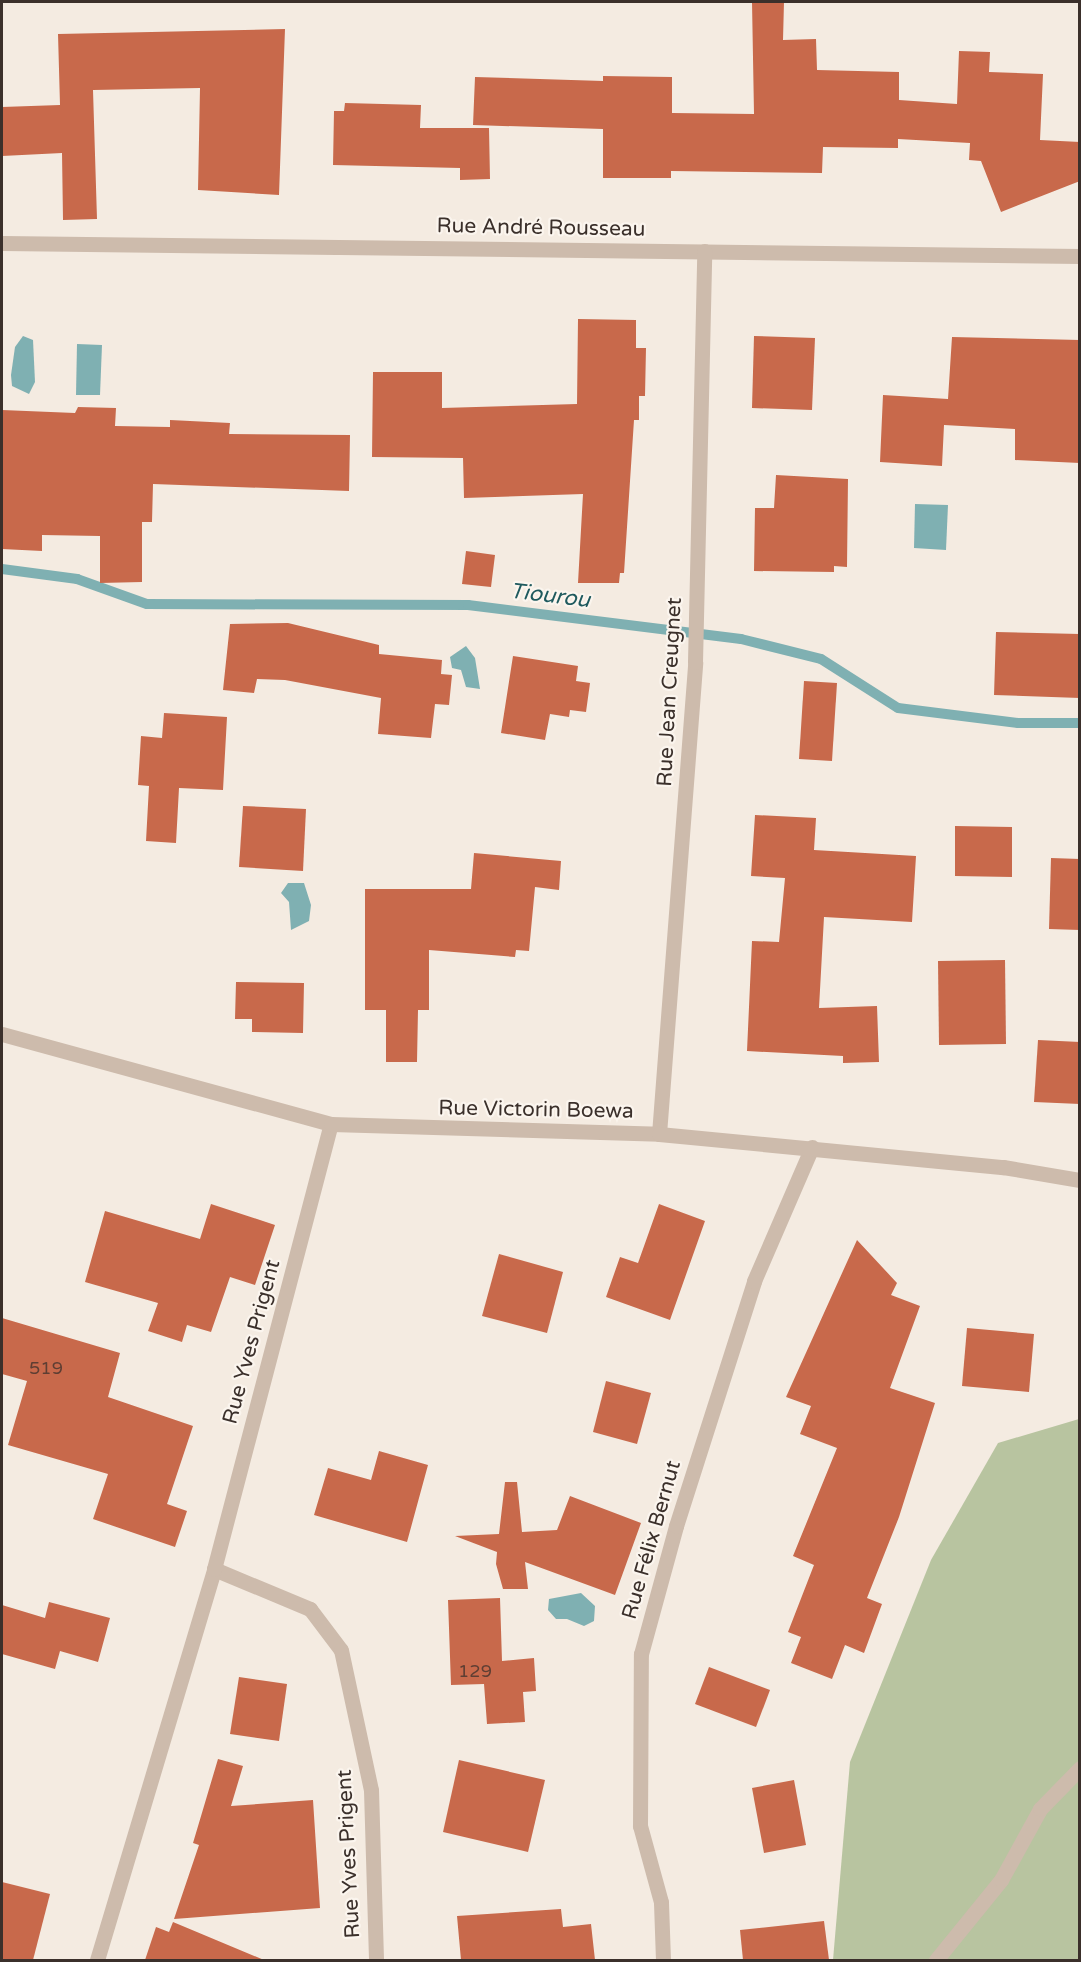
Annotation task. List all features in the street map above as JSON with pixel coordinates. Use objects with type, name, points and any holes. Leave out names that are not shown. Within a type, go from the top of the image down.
[{"type":"street","name":"Rue André Rousseau","points":[[2,243],[1080,256]]},
{"type":"street","name":"Rue Jean Creugnet","points":[[659,1134],[695,662],[704,251]]},
{"type":"street","name":"Rue Victorin Boewa","points":[[2,1034],[331,1124],[659,1134],[1003,1167],[1080,1180]]},
{"type":"street","name":"Rue Yves Prigent","points":[[96,1960],[214,1569],[331,1124]]},
{"type":"street","name":"Rue Félix Bernut","points":[[663,1960],[661,1902],[639,1826],[641,1654],[676,1526],[754,1281],[812,1147]]},
{"type":"street","name":"Rue Yves Prigent","points":[[214,1569],[310,1609],[340,1650],[371,1790],[375,1960]]},
{"type":"street","points":[[936,1960],[1001,1880],[1040,1809],[1080,1768]]},
{"type":"green space","points":[[1079,1419],[1079,1960],[833,1960],[850,1762],[931,1560],[998,1443]]},
{"type":"water","points":[[23,336],[33,340],[35,382],[29,394],[12,386],[11,375],[15,347]]},
{"type":"water","points":[[77,344],[102,345],[100,395],[76,395]]},
{"type":"water","points":[[915,504],[948,505],[946,550],[914,548]]},
{"type":"water","points":[[466,646],[475,658],[480,689],[466,687],[461,670],[452,668],[450,657]]},
{"type":"water","points":[[288,883],[304,883],[311,905],[309,921],[291,930],[289,902],[281,893]]},
{"type":"water","points":[[581,1593],[595,1606],[594,1621],[584,1626],[567,1619],[556,1619],[548,1610],[549,1599]]},
{"type":"building","points":[[752,2],[784,2],[783,40],[816,39],[817,70],[899,72],[899,100],[957,104],[959,51],[990,52],[989,72],[1043,74],[1040,140],[1080,142],[1080,181],[1001,212],[981,161],[969,160],[970,143],[898,139],[898,148],[823,147],[822,173],[671,171],[671,178],[603,178],[603,129],[473,125],[475,77],[603,81],[603,76],[672,77],[672,113],[754,114]]},
{"type":"building","points":[[285,29],[279,195],[198,190],[200,88],[93,90],[97,219],[63,220],[62,153],[2,156],[2,107],[60,105],[58,34]]},
{"type":"building","points":[[345,103],[421,105],[420,128],[489,128],[490,179],[460,180],[460,168],[333,165],[334,111],[344,111]]},
{"type":"building","points":[[578,319],[636,320],[636,348],[646,348],[645,396],[639,396],[639,420],[634,420],[624,573],[620,573],[619,583],[578,583],[583,494],[464,498],[463,458],[372,457],[373,372],[442,372],[442,408],[577,404]]},
{"type":"building","points":[[754,336],[815,338],[812,410],[752,408]]},
{"type":"building","points":[[952,337],[1080,340],[1080,463],[1015,460],[1015,429],[944,425],[942,466],[880,462],[883,395],[948,399]]},
{"type":"building","points":[[78,407],[116,408],[115,426],[170,427],[170,420],[230,423],[229,434],[350,435],[349,491],[153,484],[152,522],[142,522],[142,582],[100,583],[100,536],[42,535],[42,551],[2,549],[2,410],[75,413]]},
{"type":"building","points":[[776,475],[848,479],[847,567],[834,566],[834,572],[754,571],[755,508],[774,508]]},
{"type":"building","points":[[466,551],[495,555],[491,587],[462,584]]},
{"type":"building","points":[[288,623],[379,645],[379,654],[442,660],[441,674],[452,675],[449,705],[435,704],[431,738],[378,734],[381,698],[285,680],[257,679],[254,693],[223,690],[230,624]]},
{"type":"building","points":[[996,632],[1080,634],[1080,698],[994,695]]},
{"type":"building","points":[[513,656],[578,666],[576,681],[590,683],[586,712],[570,710],[569,717],[550,714],[545,740],[501,733]]},
{"type":"building","points":[[804,681],[837,683],[832,761],[799,759]]},
{"type":"building","points":[[164,713],[227,717],[223,790],[179,788],[176,843],[146,841],[149,786],[138,785],[141,736],[162,738]]},
{"type":"building","points":[[243,806],[306,809],[303,871],[239,867]]},
{"type":"building","points":[[755,815],[816,818],[814,850],[916,856],[912,922],[824,917],[819,1008],[877,1006],[879,1062],[843,1063],[843,1056],[747,1051],[752,941],[779,942],[785,878],[751,876]]},
{"type":"building","points":[[955,826],[1012,827],[1012,877],[955,876]]},
{"type":"building","points":[[474,853],[561,861],[559,890],[535,887],[529,951],[516,950],[515,957],[429,950],[429,1010],[418,1010],[417,1062],[386,1062],[386,1010],[365,1010],[365,889],[471,889]]},
{"type":"building","points":[[1051,858],[1080,859],[1080,930],[1049,929]]},
{"type":"building","points":[[1005,960],[1006,1044],[939,1045],[938,961]]},
{"type":"building","points":[[236,982],[304,983],[303,1033],[252,1032],[252,1019],[235,1019]]},
{"type":"building","points":[[1038,1040],[1080,1042],[1080,1104],[1034,1102]]},
{"type":"building","points":[[211,1204],[275,1225],[255,1285],[230,1277],[211,1332],[187,1325],[182,1342],[148,1331],[158,1303],[85,1282],[105,1211],[200,1239]]},
{"type":"building","points":[[659,1204],[705,1221],[670,1320],[606,1297],[620,1257],[638,1263]]},
{"type":"building","points":[[857,1240],[897,1283],[891,1295],[920,1306],[890,1388],[935,1403],[899,1517],[867,1598],[882,1604],[864,1653],[845,1645],[832,1679],[791,1663],[801,1637],[788,1632],[814,1565],[793,1556],[837,1448],[800,1434],[811,1406],[786,1397]]},
{"type":"building","points":[[499,1254],[563,1272],[547,1333],[482,1316]]},
{"type":"building","points":[[2,1318],[120,1353],[108,1397],[193,1426],[167,1504],[187,1511],[175,1547],[93,1519],[108,1474],[8,1445],[27,1381],[2,1374]]},
{"type":"building","points":[[967,1328],[1034,1334],[1029,1392],[962,1386]]},
{"type":"building","points":[[606,1381],[651,1393],[637,1444],[593,1432]]},
{"type":"building","points":[[379,1451],[428,1465],[407,1542],[314,1515],[328,1468],[371,1480]]},
{"type":"building","points":[[505,1482],[517,1482],[522,1532],[557,1530],[570,1496],[641,1523],[615,1595],[525,1562],[528,1589],[503,1589],[496,1564],[497,1552],[455,1536],[499,1534]]},
{"type":"building","points":[[500,1598],[502,1661],[534,1658],[536,1691],[523,1692],[525,1722],[487,1724],[484,1684],[451,1685],[448,1600]]},
{"type":"building","points":[[49,1602],[110,1618],[98,1662],[60,1651],[55,1669],[2,1654],[2,1605],[45,1618]]},
{"type":"building","points":[[709,1667],[770,1690],[756,1727],[695,1704]]},
{"type":"building","points":[[239,1677],[287,1684],[279,1741],[230,1734]]},
{"type":"building","points":[[218,1759],[243,1766],[231,1806],[313,1800],[320,1908],[174,1919],[199,1845],[193,1843]]},
{"type":"building","points":[[459,1760],[545,1780],[528,1852],[443,1832]]},
{"type":"building","points":[[794,1780],[806,1845],[764,1853],[752,1788]]},
{"type":"building","points":[[2,1882],[50,1894],[33,1960],[2,1960]]},
{"type":"building","points":[[561,1909],[563,1927],[591,1924],[595,1960],[461,1960],[457,1916]]},
{"type":"building","points":[[824,1921],[829,1960],[743,1960],[740,1930]]},
{"type":"building","points":[[173,1922],[264,1960],[145,1960],[156,1927],[169,1932]]},
{"type":"waterway","name":"Tiourou","points":[[2,569],[77,579],[147,604],[468,605],[741,639],[821,659],[898,708],[1018,723],[1080,723]]}]
